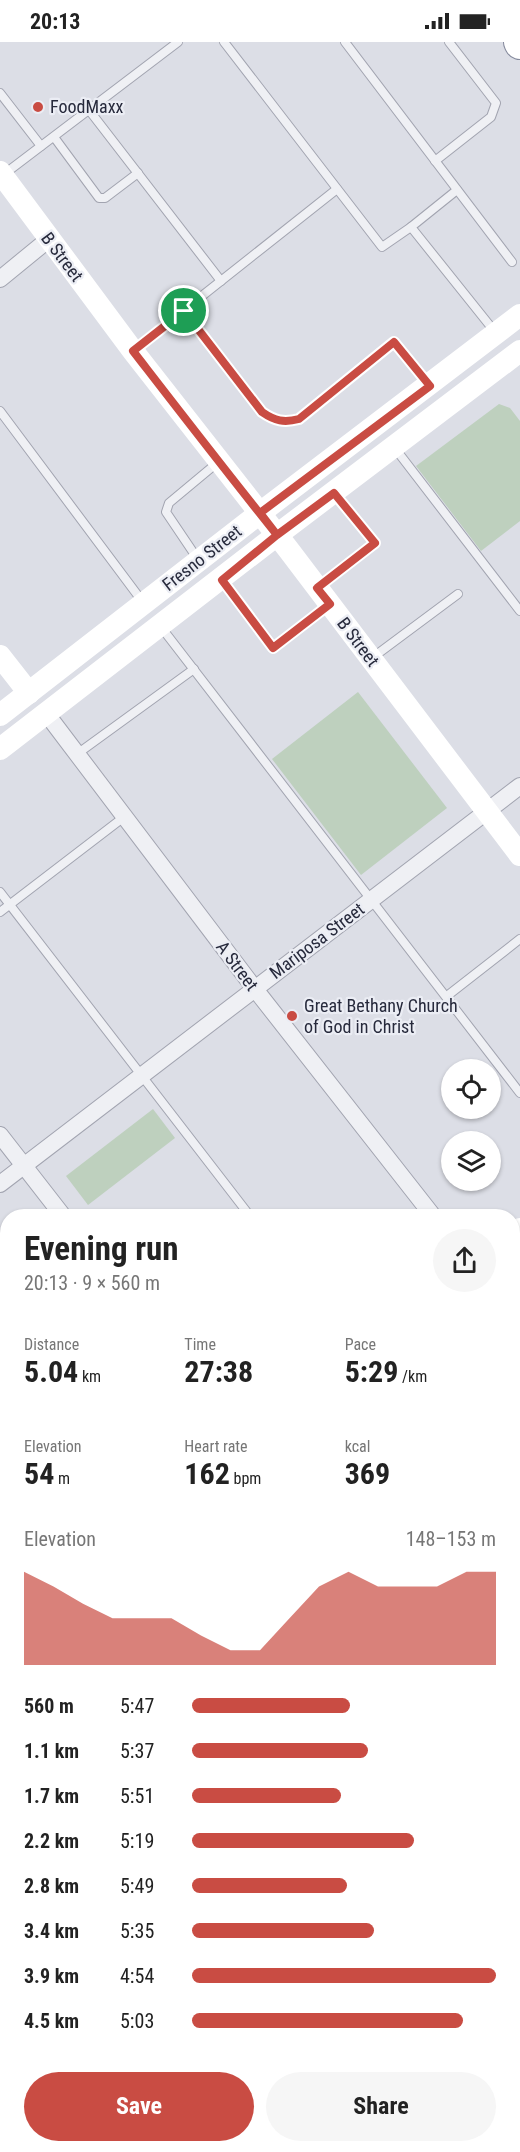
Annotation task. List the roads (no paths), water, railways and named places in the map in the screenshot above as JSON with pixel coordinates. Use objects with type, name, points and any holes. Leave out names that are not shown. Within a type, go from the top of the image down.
[{"type":"main road","name":"B Street","points":[[1,173],[133,351],[324,596],[520,855]]},
{"type":"main road","name":"Fresno Street","points":[[0,715],[520,315]]},
{"type":"main road","points":[[496,334],[518,357]]},
{"type":"main road","name":"Fresno Street","points":[[0,749],[393,447],[518,357]]},
{"type":"main road","points":[[0,656],[29,693]]},
{"type":"street","points":[[0,279],[49,239]]},
{"type":"street","name":"A Street","points":[[46,713],[255,989],[428,1209]]},
{"type":"street","name":"Mariposa Street","points":[[0,1184],[520,786]]},
{"type":"street","points":[[0,1136],[58,1209]]},
{"type":"lane","points":[[1,173],[54,137],[178,42]]},
{"type":"lane","points":[[224,42],[382,247],[457,190]]},
{"type":"lane","points":[[345,42],[512,262]]},
{"type":"lane","points":[[435,161],[491,117],[496,103],[449,42]]},
{"type":"lane","points":[[0,93],[41,146]]},
{"type":"lane","points":[[89,110],[221,281]]},
{"type":"lane","points":[[54,137],[99,198],[105,198],[138,173]]},
{"type":"lane","points":[[133,351],[337,189]]},
{"type":"lane","points":[[411,227],[496,334]]},
{"type":"lane","points":[[184,311],[262,412],[274,420],[287,422],[299,419],[394,342],[430,386]]},
{"type":"lane","points":[[0,411],[144,604]]},
{"type":"lane","points":[[393,447],[520,610]]},
{"type":"lane","points":[[199,561],[166,512],[169,503],[218,462]]},
{"type":"lane","points":[[222,580],[273,648],[375,543],[334,493]]},
{"type":"lane","points":[[371,659],[458,594]]},
{"type":"lane","points":[[160,626],[520,1093]]},
{"type":"lane","points":[[77,754],[194,669]]},
{"type":"lane","points":[[0,912],[124,817]]},
{"type":"lane","points":[[0,892],[245,1209]]},
{"type":"lane","points":[[447,996],[520,939]]},
{"type":"place","name":"FoodMaxx","points":[[38,107]]},
{"type":"place","name":"Great Bethany Church of God in Christ","points":[[292,1016]]}]
